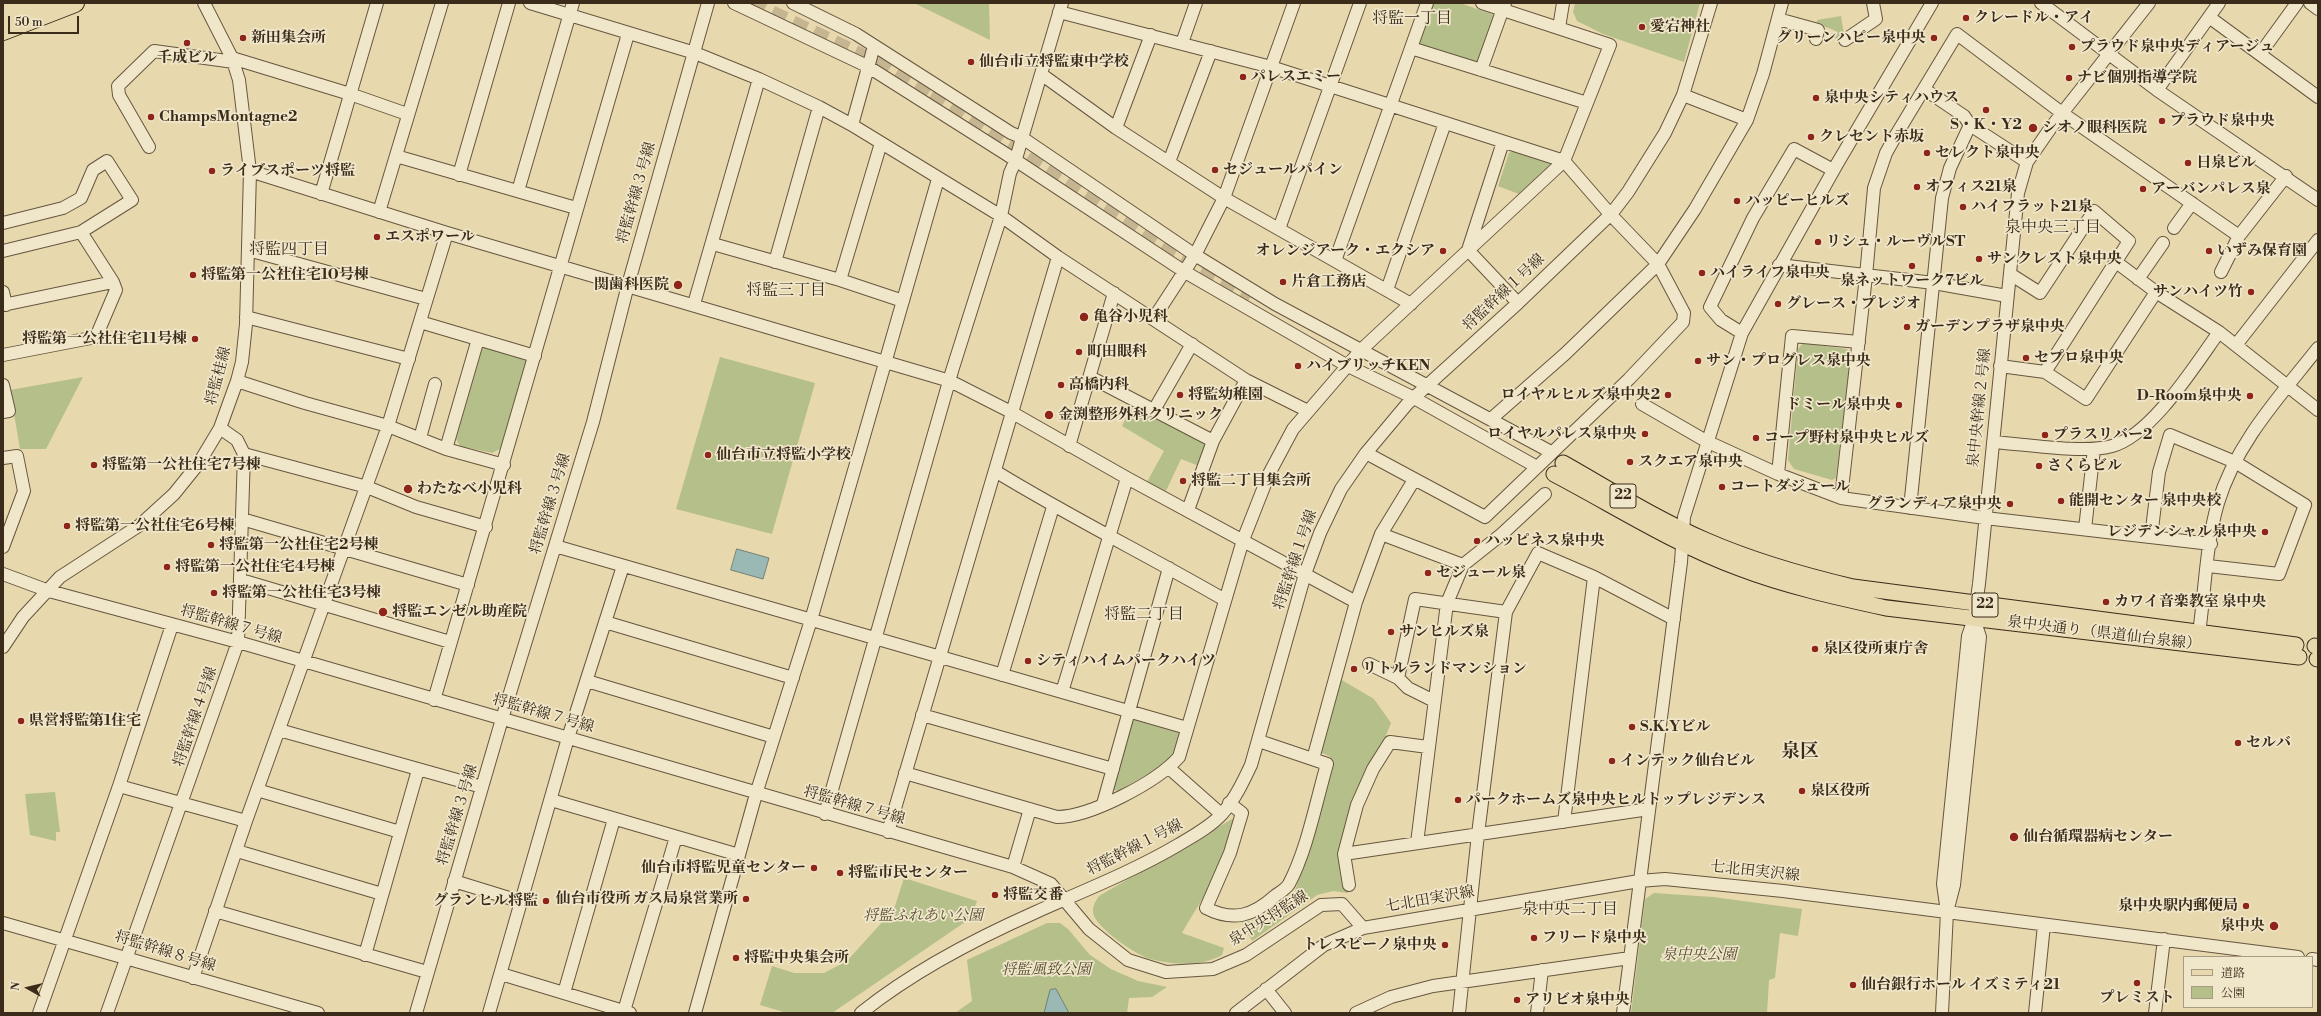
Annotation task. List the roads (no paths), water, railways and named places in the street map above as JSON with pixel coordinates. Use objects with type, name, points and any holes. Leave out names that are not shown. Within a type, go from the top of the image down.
[{"type":"highway","points":[[3,16],[40,3]]},
{"type":"highway","points":[[3,31],[75,3]]},
{"type":"main road","points":[[3,4],[7,3]]},
{"type":"main road","name":"泉中央通り（県道仙台泉線）","points":[[1558,468],[1739,568],[1793,585],[1886,608],[1974,619],[2297,651],[2199,633],[1853,587],[1790,572],[1740,554],[1683,537]]},
{"type":"street","name":"将監桂線","points":[[3,647],[23,617],[49,591],[60,577],[140,525],[174,494],[200,463],[220,428],[237,380],[242,362],[246,317],[250,171],[239,80],[233,60],[213,17],[204,3]]},
{"type":"street","points":[[321,194],[376,3]]},
{"type":"street","points":[[379,212],[407,114],[442,3]]},
{"type":"street","points":[[460,175],[509,3]]},
{"type":"street","points":[[530,3],[628,34],[695,53],[759,79],[819,107],[881,142],[938,179],[1001,216],[1058,257],[1154,318],[1246,380],[1308,411]]},
{"type":"street","points":[[518,191],[573,3]]},
{"type":"street","name":"将監幹線３号線","points":[[416,1013],[502,719],[593,422],[628,285],[708,3]]},
{"type":"street","points":[[734,3],[867,66],[1185,272],[1346,365],[1414,398],[1537,467]]},
{"type":"street","points":[[793,3],[874,46],[1011,133],[1021,137],[1195,255],[1275,304],[1551,452]]},
{"type":"street","points":[[1182,43],[1196,3]]},
{"type":"street","points":[[1279,229],[1360,3]]},
{"type":"street","points":[[1336,261],[1427,3]]},
{"type":"street","points":[[905,773],[1057,817],[1070,817],[1103,804],[1156,778],[1169,768],[1179,757],[1243,540],[1269,474],[1293,429],[1346,365],[1361,350],[1564,161],[1610,45],[1559,28],[1504,6],[1482,3]]},
{"type":"street","points":[[1559,28],[1563,3]]},
{"type":"street","name":"将監幹線１号線","points":[[861,1013],[884,994],[944,957],[1036,912],[1066,900],[1156,858],[1196,834],[1222,814],[1240,790],[1258,741],[1305,574],[1320,533],[1341,488],[1366,453],[1414,398],[1518,303],[1610,214],[1628,192],[1665,133],[1682,95],[1711,3]]},
{"type":"street","points":[[1491,419],[1565,354],[1658,264],[1707,191],[1747,120],[1763,74],[1782,3]]},
{"type":"street","points":[[1845,40],[1876,19],[1873,3]]},
{"type":"street","points":[[1623,1013],[1674,619],[1684,517],[1706,442],[1742,333],[1833,170],[1932,3]]},
{"type":"street","points":[[2042,3],[2157,90],[2286,176],[2318,200]]},
{"type":"street","name":"泉中央幹線２号線","points":[[1942,1013],[1947,912],[1943,884],[1968,636],[1977,604],[2018,193],[2028,162],[2062,113],[2149,3]]},
{"type":"street","points":[[2157,90],[2219,3]]},
{"type":"street","points":[[2260,54],[2297,3]]},
{"type":"street","points":[[2310,3],[2318,9]]},
{"type":"street","points":[[1154,318],[1195,255],[1224,198],[1271,67],[1289,4]]},
{"type":"street","points":[[1481,70],[1504,6]]},
{"type":"street","points":[[825,814],[950,381],[1001,216],[1010,173],[1015,162],[1021,137],[1061,8],[1151,35],[1271,67],[1564,161],[1610,214],[1658,264],[1684,312],[1683,322],[1628,379],[1485,517],[1366,453]]},
{"type":"street","points":[[2209,17],[2318,97]]},
{"type":"street","points":[[1778,19],[1818,30],[1816,39]]},
{"type":"street","points":[[434,700],[450,642],[486,527],[576,208],[628,34]]},
{"type":"street","points":[[1841,498],[1859,342],[1874,188],[1886,153],[1957,34],[2062,113],[2239,236]]},
{"type":"street","points":[[1116,128],[1151,35]]},
{"type":"street","points":[[852,125],[867,66],[874,46]]},
{"type":"street","points":[[1411,48],[1587,103]]},
{"type":"street","points":[[149,147],[119,95],[118,86],[154,51],[233,60],[350,94],[407,114]]},
{"type":"street","points":[[1169,162],[1211,51]]},
{"type":"street","points":[[1041,74],[1116,128],[1224,198],[1411,304]]},
{"type":"street","points":[[694,304],[759,79]]},
{"type":"street","points":[[1924,89],[1964,116],[1970,125],[2028,162]]},
{"type":"street","points":[[1682,95],[1747,120]]},
{"type":"street","points":[[774,262],[819,107]]},
{"type":"street","points":[[1387,290],[1445,123]]},
{"type":"street","points":[[1910,508],[1942,198],[1950,168],[1970,125]]},
{"type":"street","points":[[840,280],[881,142]]},
{"type":"street","points":[[1468,250],[1503,142]]},
{"type":"street","points":[[1742,333],[1721,320],[1710,307],[1767,192],[1794,148],[1833,170]]},
{"type":"street","points":[[396,156],[576,208]]},
{"type":"street","points":[[3,223],[63,208],[81,198],[93,170],[107,161],[132,200],[81,232],[3,251]]},
{"type":"street","points":[[250,171],[447,233],[694,304],[950,381],[1011,412],[1127,478],[1356,602]]},
{"type":"street","points":[[2221,272],[2239,236],[2286,176]]},
{"type":"street","points":[[695,1013],[756,794],[811,620],[884,361],[938,179]]},
{"type":"street","points":[[2174,228],[2192,202]]},
{"type":"street","points":[[2010,274],[2040,292],[2094,212],[2129,241],[2045,372]]},
{"type":"street","points":[[3,355],[96,336],[116,290],[113,282],[81,232]]},
{"type":"street","points":[[193,978],[246,821],[388,426],[447,233]]},
{"type":"street","points":[[2236,345],[2318,240]]},
{"type":"street","points":[[2138,279],[2163,243]]},
{"type":"street","points":[[712,244],[840,280],[903,300]]},
{"type":"street","points":[[248,250],[426,298]]},
{"type":"street","points":[[1468,250],[1518,303]]},
{"type":"street","points":[[888,832],[1058,257]]},
{"type":"street","points":[[2116,262],[2156,292],[2219,332],[2318,410]]},
{"type":"street","points":[[1779,265],[1934,283],[2007,296]]},
{"type":"street","points":[[3,292],[4,305],[113,282]]},
{"type":"street","points":[[2000,366],[2045,372],[2086,399],[2156,292]]},
{"type":"street","points":[[1069,446],[1114,293]]},
{"type":"street","points":[[246,317],[409,360]]},
{"type":"street","points":[[420,322],[534,356]]},
{"type":"street","points":[[1993,442],[2094,449],[2112,446],[2124,440],[2162,408],[2219,332]]},
{"type":"street","points":[[1778,474],[1792,336],[1859,342]]},
{"type":"street","points":[[446,449],[478,339]]},
{"type":"street","points":[[1154,410],[1192,344]]},
{"type":"street","points":[[2199,633],[2218,504],[2235,462],[2253,431],[2318,348]]},
{"type":"street","points":[[1090,376],[1213,441]]},
{"type":"street","points":[[237,380],[305,403],[388,426],[446,449],[504,465]]},
{"type":"street","points":[[1188,510],[1213,441],[1246,380]]},
{"type":"street","points":[[420,438],[435,384]]},
{"type":"street","points":[[3,385],[9,411],[3,412]]},
{"type":"street","points":[[1642,404],[1706,442],[1778,474],[1841,498],[1986,518],[2211,544]]},
{"type":"street","points":[[220,428],[237,440],[244,454],[367,487],[416,507],[486,527]]},
{"type":"street","points":[[2151,537],[2159,472],[2170,435],[2235,462],[2305,505],[2280,574],[2208,566]]},
{"type":"street","points":[[2084,529],[2094,449]]},
{"type":"street","name":"将監幹線４号線","points":[[107,1013],[128,958],[238,642],[244,454]]},
{"type":"street","points":[[3,458],[17,456],[24,491],[7,527],[3,547]]},
{"type":"street","points":[[995,472],[1053,507],[1110,535],[1225,600]]},
{"type":"street","points":[[1062,692],[1127,478]]},
{"type":"street","points":[[1313,759],[1356,602],[1381,534],[1414,480]]},
{"type":"street","points":[[1417,843],[1447,603],[1464,565],[1502,534],[1545,494]]},
{"type":"street","points":[[1002,675],[1053,507]]},
{"type":"street","points":[[242,519],[468,585]]},
{"type":"street","points":[[1381,534],[1464,565]]},
{"type":"street","points":[[555,546],[1187,728]]},
{"type":"street","points":[[1459,1013],[1478,834],[1506,612],[1538,553],[1594,577],[1674,619]]},
{"type":"street","points":[[489,1013],[568,738],[623,566]]},
{"type":"street","points":[[1103,804],[1169,568]]},
{"type":"street","name":"将監幹線７号線","points":[[3,574],[49,591],[238,642],[756,794],[1013,867],[1051,884],[1066,900]]},
{"type":"street","points":[[1564,822],[1594,577]]},
{"type":"street","points":[[241,580],[450,642]]},
{"type":"street","points":[[1398,678],[1415,599],[1506,612]]},
{"type":"street","points":[[605,622],[793,678]]},
{"type":"street","points":[[39,1013],[119,786],[172,625]]},
{"type":"street","points":[[1369,664],[1398,678],[1408,688],[1434,701]]},
{"type":"street","points":[[587,681],[774,737]]},
{"type":"street","points":[[922,715],[1113,769]]},
{"type":"street","points":[[279,730],[482,787]]},
{"type":"street","points":[[1230,803],[1242,813],[1230,852],[1206,908],[1221,915],[1239,916],[1260,909],[1288,886],[1301,853],[1327,764],[1258,741]]},
{"type":"street","points":[[1350,885],[1344,854],[1357,805],[1373,769],[1390,742],[1428,747]]},
{"type":"street","points":[[1169,768],[1222,814]]},
{"type":"street","points":[[365,955],[418,770]]},
{"type":"street","points":[[119,786],[246,821]]},
{"type":"street","points":[[257,790],[400,832]]},
{"type":"street","points":[[551,800],[739,855]]},
{"type":"street","points":[[1013,867],[1030,809]]},
{"type":"street","points":[[1344,854],[1649,810]]},
{"type":"street","points":[[564,993],[614,819]]},
{"type":"street","points":[[501,974],[627,1012],[676,837]]},
{"type":"street","points":[[237,851],[382,894]]},
{"type":"street","name":"七北田実沢線","points":[[1236,1013],[1324,945],[1363,928],[1639,881],[1665,880],[1783,890],[2291,956]]},
{"type":"street","points":[[454,881],[522,902]]},
{"type":"street","name":"泉中央将監線","points":[[1066,900],[1089,929],[1128,960],[1166,972],[1213,969],[1246,955],[1321,905],[1342,904],[1363,928]]},
{"type":"street","points":[[215,911],[427,972]]},
{"type":"street","name":"将監幹線８号線","points":[[3,923],[64,939],[193,978],[318,1013]]},
{"type":"street","points":[[2035,1013],[2044,925]]},
{"type":"street","points":[[2155,1013],[2164,939]]},
{"type":"street","points":[[1356,1013],[1391,997],[1433,986],[1630,958]]},
{"type":"street","points":[[1537,1013],[1542,970]]},
{"type":"street","points":[[1266,989],[1285,1013]]},
{"type":"water","points":[[737,549],[769,558],[763,579],[731,570]]},
{"type":"water","points":[[1056,989],[1069,1013],[1044,1013],[1050,990]]},
{"type":"tunnel","points":[[751,3],[869,59],[940,105]]},
{"type":"tunnel","points":[[933,92],[1171,250],[1251,296]]},
{"type":"place","name":"クレードル・アイ","points":[[1966,18]]},
{"type":"place","name":"愛宕神社","points":[[1642,27]]},
{"type":"place","name":"新田集会所","points":[[243,38]]},
{"type":"place","name":"グリーンハピー泉中央","points":[[1934,38]]},
{"type":"place","name":"千成ビル","points":[[187,43]]},
{"type":"place","name":"プラウド泉中央ディアージュ","points":[[2072,47]]},
{"type":"place","name":"仙台市立将監東中学校","points":[[971,62]]},
{"type":"place","name":"パレスエミー","points":[[1243,77]]},
{"type":"place","name":"ナビ個別指導学院","points":[[2069,78]]},
{"type":"place","name":"泉中央シティハウス","points":[[1816,98]]},
{"type":"place","name":"S・K・Y2","points":[[1986,110]]},
{"type":"place","name":"ChampsMontagne2","points":[[151,117]]},
{"type":"place","name":"プラウド泉中央","points":[[2162,121]]},
{"type":"place","name":"シオノ眼科医院","points":[[2033,128]]},
{"type":"place","name":"クレセント赤坂","points":[[1811,137]]},
{"type":"place","name":"セレクト泉中央","points":[[1927,153]]},
{"type":"place","name":"日泉ビル","points":[[2188,163]]},
{"type":"place","name":"セジュールパイン","points":[[1215,170]]},
{"type":"place","name":"ライブスポーツ将監","points":[[212,171]]},
{"type":"place","name":"オフィス21泉","points":[[1917,187]]},
{"type":"place","name":"アーバンパレス泉","points":[[2143,189]]},
{"type":"place","name":"ハッピーヒルズ","points":[[1737,201]]},
{"type":"place","name":"ハイフラット21泉","points":[[1963,207]]},
{"type":"place","name":"エスポワール","points":[[377,237]]},
{"type":"place","name":"リシュ・ルーヴルST","points":[[1818,242]]},
{"type":"place","name":"オレンジアーク・エクシア","points":[[1443,251]]},
{"type":"place","name":"いずみ保育園","points":[[2209,251]]},
{"type":"place","name":"サンクレスト泉中央","points":[[1979,259]]},
{"type":"place","name":"泉ネットワーク7ビル","points":[[1912,266]]},
{"type":"place","name":"ハイライフ泉中央","points":[[1702,273]]},
{"type":"place","name":"将監第一公社住宅10号棟","points":[[193,275]]},
{"type":"place","name":"片倉工務店","points":[[1283,282]]},
{"type":"place","name":"関歯科医院","points":[[678,285]]},
{"type":"place","name":"サンハイツ竹","points":[[2251,292]]},
{"type":"place","name":"グレース・プレジオ","points":[[1778,304]]},
{"type":"place","name":"亀谷小児科","points":[[1084,317]]},
{"type":"place","name":"ガーデンプラザ泉中央","points":[[1907,327]]},
{"type":"place","name":"将監第一公社住宅11号棟","points":[[195,339]]},
{"type":"place","name":"町田眼科","points":[[1079,352]]},
{"type":"place","name":"セプロ泉中央","points":[[2026,358]]},
{"type":"place","name":"サン・プログレス泉中央","points":[[1698,361]]},
{"type":"place","name":"ハイブリッチKEN","points":[[1298,366]]},
{"type":"place","name":"高橋内科","points":[[1061,385]]},
{"type":"place","name":"将監幼稚園","points":[[1180,395]]},
{"type":"place","name":"ロイヤルヒルズ泉中央2","points":[[1668,395]]},
{"type":"place","name":"D-Room泉中央","points":[[2250,396]]},
{"type":"place","name":"ドミール泉中央","points":[[1899,405]]},
{"type":"place","name":"金渕整形外科クリニック","points":[[1049,415]]},
{"type":"place","name":"ロイヤルパレス泉中央","points":[[1645,434]]},
{"type":"place","name":"プラスリバー2","points":[[2045,435]]},
{"type":"place","name":"コープ野村泉中央ヒルズ","points":[[1756,438]]},
{"type":"place","name":"仙台市立将監小学校","points":[[708,455]]},
{"type":"place","name":"スクエア泉中央","points":[[1630,462]]},
{"type":"place","name":"将監第一公社住宅7号棟","points":[[94,465]]},
{"type":"place","name":"さくらビル","points":[[2039,466]]},
{"type":"place","name":"将監二丁目集会所","points":[[1183,481]]},
{"type":"place","name":"コートダジュール","points":[[1722,487]]},
{"type":"place","name":"わたなべ小児科","points":[[408,489]]},
{"type":"place","name":"能開センター 泉中央校","points":[[2061,501]]},
{"type":"place","name":"グランディア泉中央","points":[[2010,504]]},
{"type":"place","name":"将監第一公社住宅6号棟","points":[[67,526]]},
{"type":"place","name":"レジデンシャル泉中央","points":[[2265,532]]},
{"type":"place","name":"ハッピネス泉中央","points":[[1477,541]]},
{"type":"place","name":"将監第一公社住宅2号棟","points":[[211,545]]},
{"type":"place","name":"将監第一公社住宅4号棟","points":[[167,567]]},
{"type":"place","name":"セジュール泉","points":[[1428,573]]},
{"type":"place","name":"将監第一公社住宅3号棟","points":[[214,593]]},
{"type":"place","name":"カワイ音楽教室 泉中央","points":[[2106,602]]},
{"type":"place","name":"将監エンゼル助産院","points":[[383,612]]},
{"type":"place","name":"サンヒルズ泉","points":[[1391,632]]},
{"type":"place","name":"泉区役所東庁舎","points":[[1815,649]]},
{"type":"place","name":"シティハイムパークハイツ","points":[[1028,661]]},
{"type":"place","name":"リトルランドマンション","points":[[1354,669]]},
{"type":"place","name":"県営将監第1住宅","points":[[21,721]]},
{"type":"place","name":"S.K.Yビル","points":[[1632,727]]},
{"type":"place","name":"セルバ","points":[[2238,743]]},
{"type":"place","name":"インテック仙台ビル","points":[[1612,761]]},
{"type":"place","name":"泉区役所","points":[[1802,791]]},
{"type":"place","name":"パークホームズ泉中央ヒルトップレジデンス","points":[[1458,800]]},
{"type":"place","name":"仙台循環器病センター","points":[[2014,837]]},
{"type":"place","name":"仙台市将監児童センター","points":[[814,868]]},
{"type":"place","name":"将監市民センター","points":[[840,873]]},
{"type":"place","name":"将監交番","points":[[995,895]]},
{"type":"place","name":"仙台市役所 ガス局泉営業所","points":[[746,899]]},
{"type":"place","name":"グランヒル将監","points":[[546,901]]},
{"type":"place","name":"泉中央駅内郵便局","points":[[2246,906]]},
{"type":"place","name":"泉中央","points":[[2274,926]]},
{"type":"place","name":"フリード泉中央","points":[[1534,938]]},
{"type":"place","name":"トレスピーノ泉中央","points":[[1445,945]]},
{"type":"place","name":"将監中央集会所","points":[[736,958]]},
{"type":"place","name":"プレミスト","points":[[2137,983]]},
{"type":"place","name":"仙台銀行ホール イズミティ21","points":[[1853,985]]},
{"type":"place","name":"アリビオ泉中央","points":[[1517,1000]]},
{"type":"district","name":"将監一丁目","points":[[1412,19]]},
{"type":"district","name":"泉中央三丁目","points":[[2053,228]]},
{"type":"district","name":"将監四丁目","points":[[289,250]]},
{"type":"district","name":"将監三丁目","points":[[786,291]]},
{"type":"district","name":"将監二丁目","points":[[1144,615]]},
{"type":"district","name":"泉区","points":[[1800,752]]},
{"type":"district","name":"泉中央二丁目","points":[[1570,910]]},
{"type":"park label","name":"将監ふれあい公園","points":[[923,916]]},
{"type":"park label","name":"泉中央公園","points":[[1699,955]]},
{"type":"park label","name":"将監風致公園","points":[[1046,970]]}]
